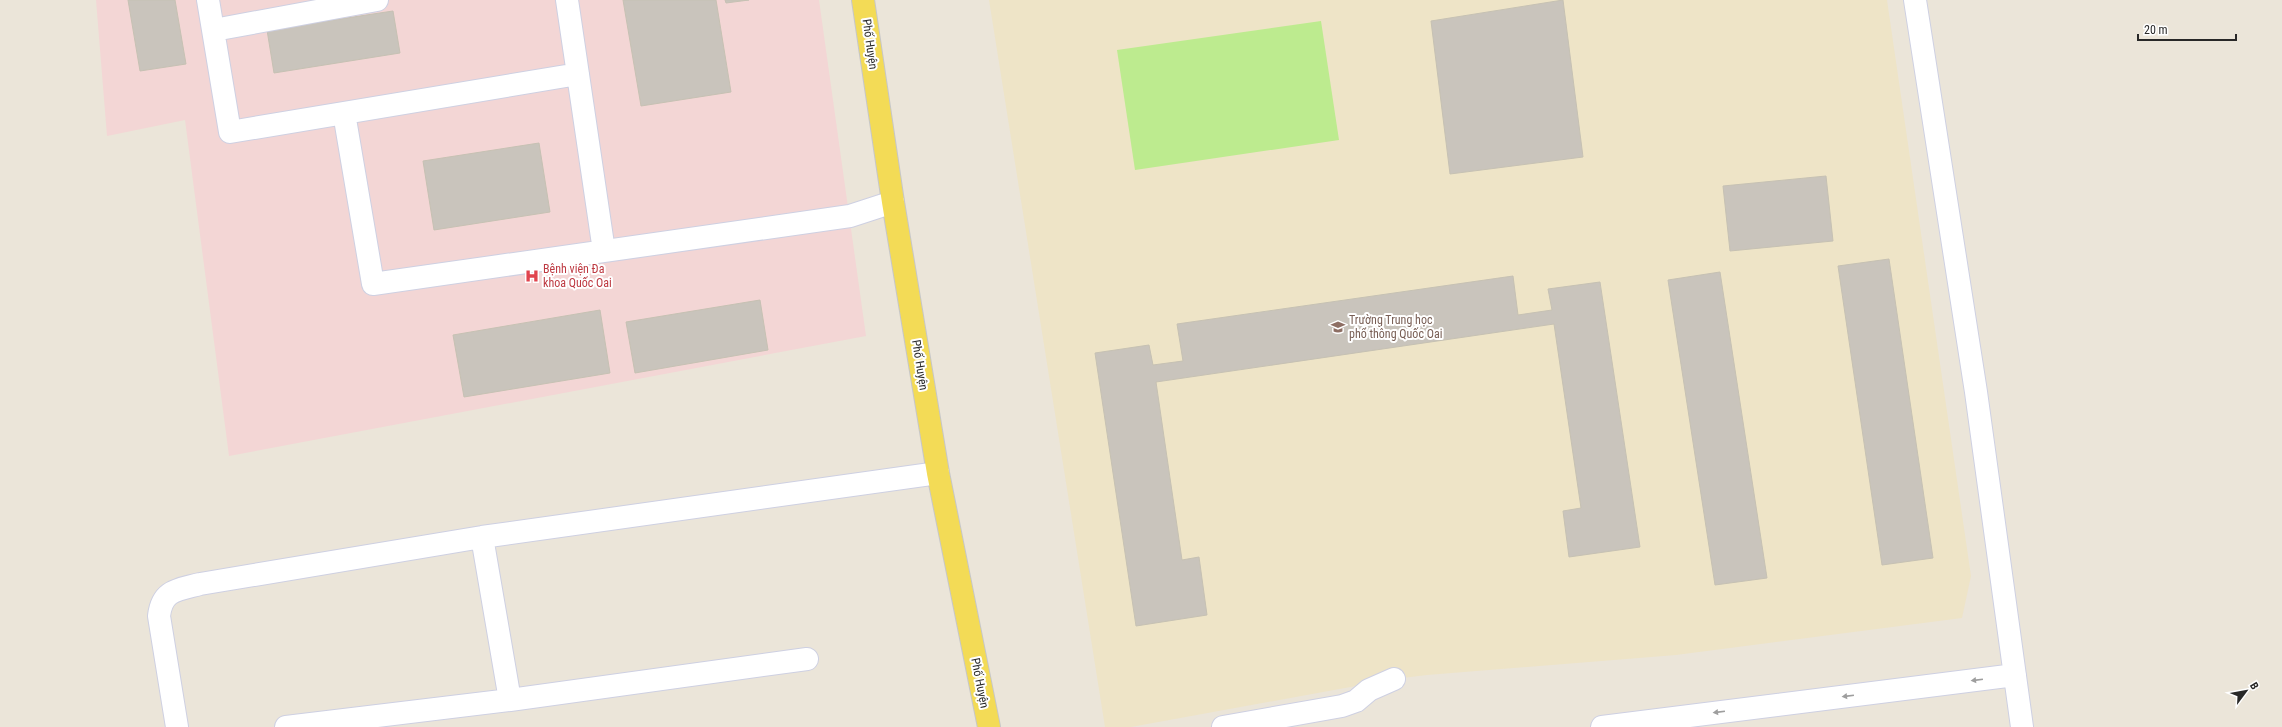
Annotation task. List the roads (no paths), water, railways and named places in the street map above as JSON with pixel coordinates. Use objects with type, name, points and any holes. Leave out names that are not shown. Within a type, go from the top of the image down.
[{"type":"main road","name":"Phố Huyện","points":[[863,0],[893,202],[938,473],[988,727]]},
{"type":"street","points":[[208,0],[230,132],[578,74]]},
{"type":"street","points":[[214,30],[377,0]]},
{"type":"street","points":[[567,0],[604,251]]},
{"type":"street","points":[[1915,0],[1976,392],[2022,727]]},
{"type":"street","points":[[344,113],[372,284],[850,216],[893,202]]},
{"type":"street","points":[[177,727],[159,616],[161,603],[170,594],[200,584],[482,537],[938,473]]},
{"type":"street","points":[[482,537],[510,700]]},
{"type":"street","points":[[286,727],[510,700],[807,658]]},
{"type":"street","points":[[1602,727],[2015,675]]},
{"type":"street","points":[[1223,727],[1342,706],[1356,701],[1369,690],[1394,679]]},
{"type":"place","name":"Bệnh viện Đa khoa Quốc Oai","points":[[532,276]]},
{"type":"place","name":"Trường Trung học phổ thông Quốc Oai","points":[[1338,327]]}]
